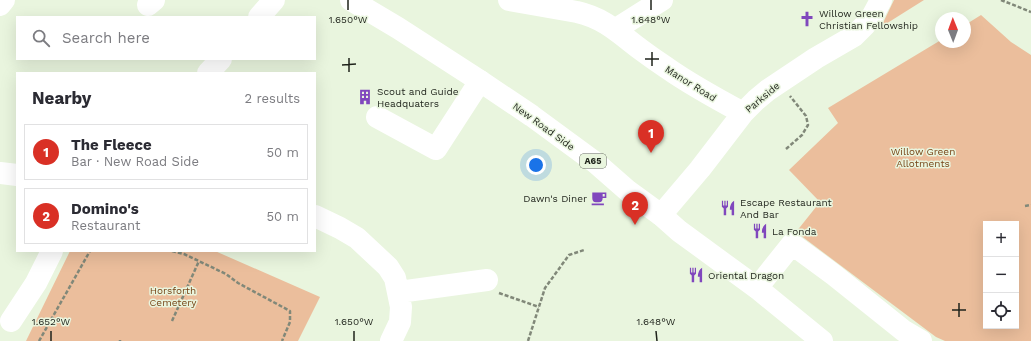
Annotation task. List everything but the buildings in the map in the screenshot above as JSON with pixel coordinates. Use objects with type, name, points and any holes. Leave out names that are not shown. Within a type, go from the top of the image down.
[{"type":"main road","points":[[0,5],[4,0]]},
{"type":"main road","points":[[260,16],[274,0]]},
{"type":"main road","name":"New Road Side","points":[[351,0],[398,28],[532,116],[596,164],[679,231],[757,288],[822,341]]},
{"type":"main road","name":"Manor Road","points":[[509,0],[578,6],[586,14],[616,29],[640,49],[684,80],[743,113]]},
{"type":"main road","points":[[616,29],[662,0]]},
{"type":"main road","name":"Parkside","points":[[661,215],[700,169],[743,113],[756,100],[816,58],[854,36],[873,15],[881,0]]},
{"type":"main road","points":[[209,72],[220,60]]},
{"type":"main road","points":[[377,117],[436,149],[480,81]]},
{"type":"main road","points":[[0,173],[16,175]]},
{"type":"main road","points":[[316,216],[358,238],[388,267],[395,278],[401,308],[400,322],[391,341]]},
{"type":"main road","points":[[757,288],[792,244],[834,275],[904,331],[921,341]]},
{"type":"main road","points":[[11,321],[36,283],[52,252]]},
{"type":"main road","points":[[399,292],[487,280]]},
{"type":"path","points":[[1001,0],[1031,12]]},
{"type":"path","points":[[780,82],[806,116],[808,125],[802,135],[786,149]]},
{"type":"path","points":[[1025,206],[1031,205]]},
{"type":"path","points":[[528,341],[545,288],[569,255],[584,250]]},
{"type":"path","points":[[40,341],[89,252]]},
{"type":"path","points":[[176,252],[184,254],[226,274],[238,283],[290,311],[290,322],[282,341]]},
{"type":"path","points":[[172,321],[198,261]]},
{"type":"path","points":[[487,280],[500,294],[539,307]]},
{"type":"green space","points":[[894,0],[924,0],[881,27]]},
{"type":"green space","name":"Willow Green Allotments","points":[[981,15],[1011,42],[1031,55],[1031,341],[945,341],[936,337],[796,232],[820,202],[789,170],[838,123],[828,108],[935,44],[935,48],[971,48],[971,21]]},
{"type":"green space","name":"Horsforth Cemetery","points":[[70,252],[217,252],[320,297],[298,341],[26,341]]},
{"type":"place","name":"Willow Green Christian Fellowship","points":[[807,19]]},
{"type":"place","name":"Scout and Guide Headquaters","points":[[365,97]]},
{"type":"place","name":"The Fleece","points":[[651,153]]},
{"type":"place","name":"Dawn's Diner","points":[[599,198]]},
{"type":"place","name":"Escape Restaurant And Bar","points":[[728,208]]},
{"type":"place","name":"Domino's","points":[[635,225]]},
{"type":"place","name":"La Fonda","points":[[760,231]]},
{"type":"place","name":"Oriental Dragon","points":[[696,275]]}]
